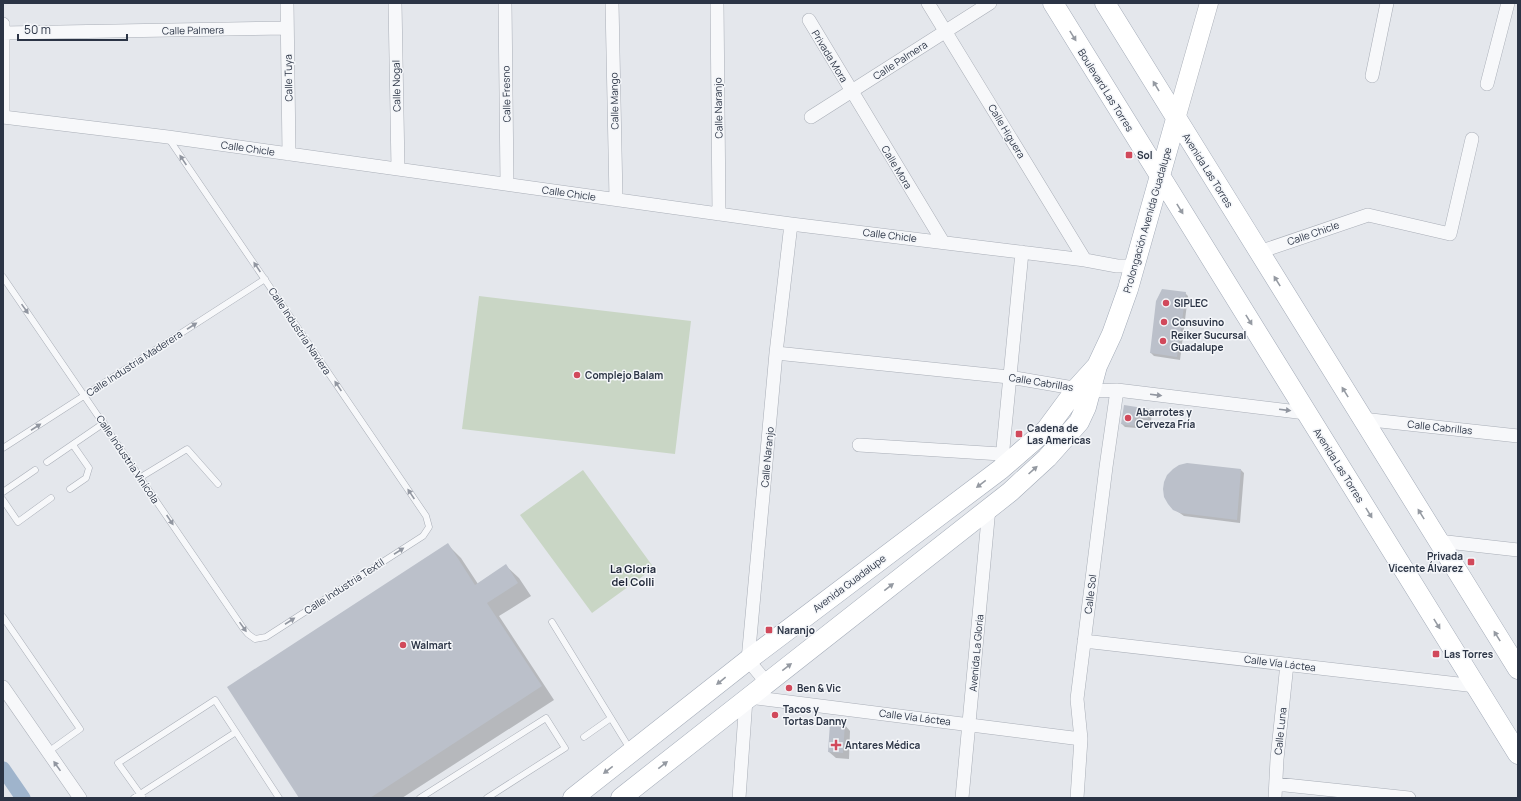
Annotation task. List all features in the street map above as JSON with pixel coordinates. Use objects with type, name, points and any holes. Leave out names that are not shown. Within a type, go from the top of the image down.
[{"type":"main road","name":"Boulevard Las Torres","points":[[1053,3],[1160,176]]},
{"type":"main road","points":[[1105,3],[1176,119]]},
{"type":"main road","name":"Prolongación Avenida Guadalupe","points":[[1084,389],[1097,366],[1120,312],[1209,3]]},
{"type":"main road","name":"Avenida Las Torres","points":[[1176,119],[1518,669]]},
{"type":"main road","name":"Avenida Las Torres","points":[[1160,176],[1518,754]]},
{"type":"main road","points":[[621,798],[1010,492],[1047,458],[1079,422],[1086,407],[1084,389]]},
{"type":"main road","name":"Avenida Guadalupe","points":[[573,798],[1001,462],[1046,430],[1084,389]]},
{"type":"street","name":"Calle Tuya","points":[[286,3],[289,154]]},
{"type":"street","name":"Calle Nogal","points":[[395,3],[398,169]]},
{"type":"street","name":"Calle Fresno","points":[[504,3],[506,184]]},
{"type":"street","name":"Calle Mango","points":[[612,3],[616,199]]},
{"type":"street","name":"Calle Naranjo","points":[[717,3],[719,214]]},
{"type":"street","name":"Calle Higuera","points":[[928,3],[1085,260]]},
{"type":"street","name":"Calle Palmera","points":[[811,117],[990,3]]},
{"type":"street","points":[[1372,76],[1387,3]]},
{"type":"street","points":[[1487,84],[1508,3]]},
{"type":"street","name":"Privada Mora","points":[[809,20],[852,91]]},
{"type":"street","points":[[3,24],[3,117]]},
{"type":"street","name":"Calle Palmera","points":[[3,33],[287,28]]},
{"type":"street","name":"Calle Mora","points":[[852,91],[943,242]]},
{"type":"street","name":"Calle Chicle","points":[[3,117],[168,137],[791,224],[1085,260],[1117,266],[1134,266]]},
{"type":"street","name":"Calle Chicle","points":[[1258,252],[1368,215],[1450,234],[1472,139]]},
{"type":"street","name":"Calle Naranjo","points":[[748,660],[776,353],[791,224]]},
{"type":"street","points":[[859,445],[1001,462],[1022,252]]},
{"type":"street","name":"Calle Cabrillas","points":[[776,353],[1009,377],[1084,389],[1117,390],[1306,413]]},
{"type":"street","name":"Calle Sol","points":[[1077,798],[1081,738],[1077,699],[1117,390]]},
{"type":"street","name":"Calle Cabrillas","points":[[1362,419],[1518,436]]},
{"type":"street","name":"Avenida La Gloria","points":[[962,798],[989,508]]},
{"type":"street","points":[[1438,541],[1518,550]]},
{"type":"street","name":"Calle Vía Láctea","points":[[1084,641],[1476,686]]},
{"type":"street","points":[[748,660],[767,683]]},
{"type":"street","name":"Calle Luna","points":[[1275,798],[1276,759],[1287,664]]},
{"type":"street","points":[[3,687],[80,798]]},
{"type":"street","points":[[739,798],[748,698]]},
{"type":"street","name":"Calle Vía Láctea","points":[[748,698],[1081,738]]},
{"type":"street","points":[[1276,784],[1409,798]]},
{"type":"lane","name":"Calle Industria Naviera","points":[[168,137],[426,516],[429,527]]},
{"type":"lane","name":"Calle Industria Vinícola","points":[[3,277],[248,634],[255,639]]},
{"type":"lane","name":"Calle Industria Maderera","points":[[3,448],[265,279]]},
{"type":"lane","points":[[47,462],[104,423]]},
{"type":"lane","points":[[70,489],[86,478],[89,468],[73,444]]},
{"type":"lane","points":[[141,477],[187,449],[218,484]]},
{"type":"lane","points":[[3,492],[35,470]]},
{"type":"lane","points":[[3,500],[18,522],[51,498]]},
{"type":"lane","name":"Calle Industria Textil","points":[[255,639],[266,637],[299,616],[423,536],[429,527]]},
{"type":"lane","points":[[3,617],[80,729],[48,752]]},
{"type":"lane","points":[[552,622],[632,752]]},
{"type":"lane","points":[[141,796],[118,763],[215,700],[279,798]]},
{"type":"lane","points":[[420,798],[546,718],[565,748],[488,798]]},
{"type":"lane","points":[[584,737],[611,718]]},
{"type":"lane","points":[[134,798],[141,796],[236,732]]},
{"type":"green space","name":"Complejo Balam","points":[[479,296],[691,321],[675,454],[462,429]]},
{"type":"green space","points":[[583,470],[654,568],[592,613],[520,515]]},
{"type":"building","points":[[1162,289],[1186,292],[1177,357],[1150,353],[1156,301]]},
{"type":"building","points":[[1124,405],[1149,409],[1148,419],[1135,417],[1134,426],[1121,424]]},
{"type":"building","points":[[1187,463],[1241,469],[1237,520],[1180,513],[1173,510],[1164,497],[1164,482],[1167,475],[1173,469],[1179,465]]},
{"type":"building","name":"Walmart","points":[[448,543],[475,585],[506,564],[518,583],[487,603],[542,686],[370,798],[299,798],[227,687]]},
{"type":"building","name":"Antares Médica","points":[[830,723],[845,723],[843,753],[828,752]]},
{"type":"waterway","points":[[3,769],[23,798]]},
{"type":"place","name":"Sol","points":[[1129,155]]},
{"type":"place","name":"SIPLEC","points":[[1166,303]]},
{"type":"place","name":"Consuvino","points":[[1164,322]]},
{"type":"place","name":"Reiker Sucursal Guadalupe","points":[[1163,341]]},
{"type":"place","name":"Complejo Balam","points":[[577,375]]},
{"type":"place","name":"Abarrotes y Cerveza Fría","points":[[1128,418]]},
{"type":"place","name":"Cadena de Las Americas","points":[[1019,434]]},
{"type":"place","name":"Privada Vicente Álvarez","points":[[1471,562]]},
{"type":"place","name":"Naranjo","points":[[769,630]]},
{"type":"place","name":"Walmart","points":[[403,645]]},
{"type":"place","name":"Las Torres","points":[[1436,654]]},
{"type":"place","name":"Ben & Vic","points":[[789,688]]},
{"type":"place","name":"Tacos y Tortas Danny","points":[[775,715]]},
{"type":"place","name":"Antares Médica","points":[[836,745]]},
{"type":"district","name":"La Gloria del Colli","points":[[633,575]]}]
